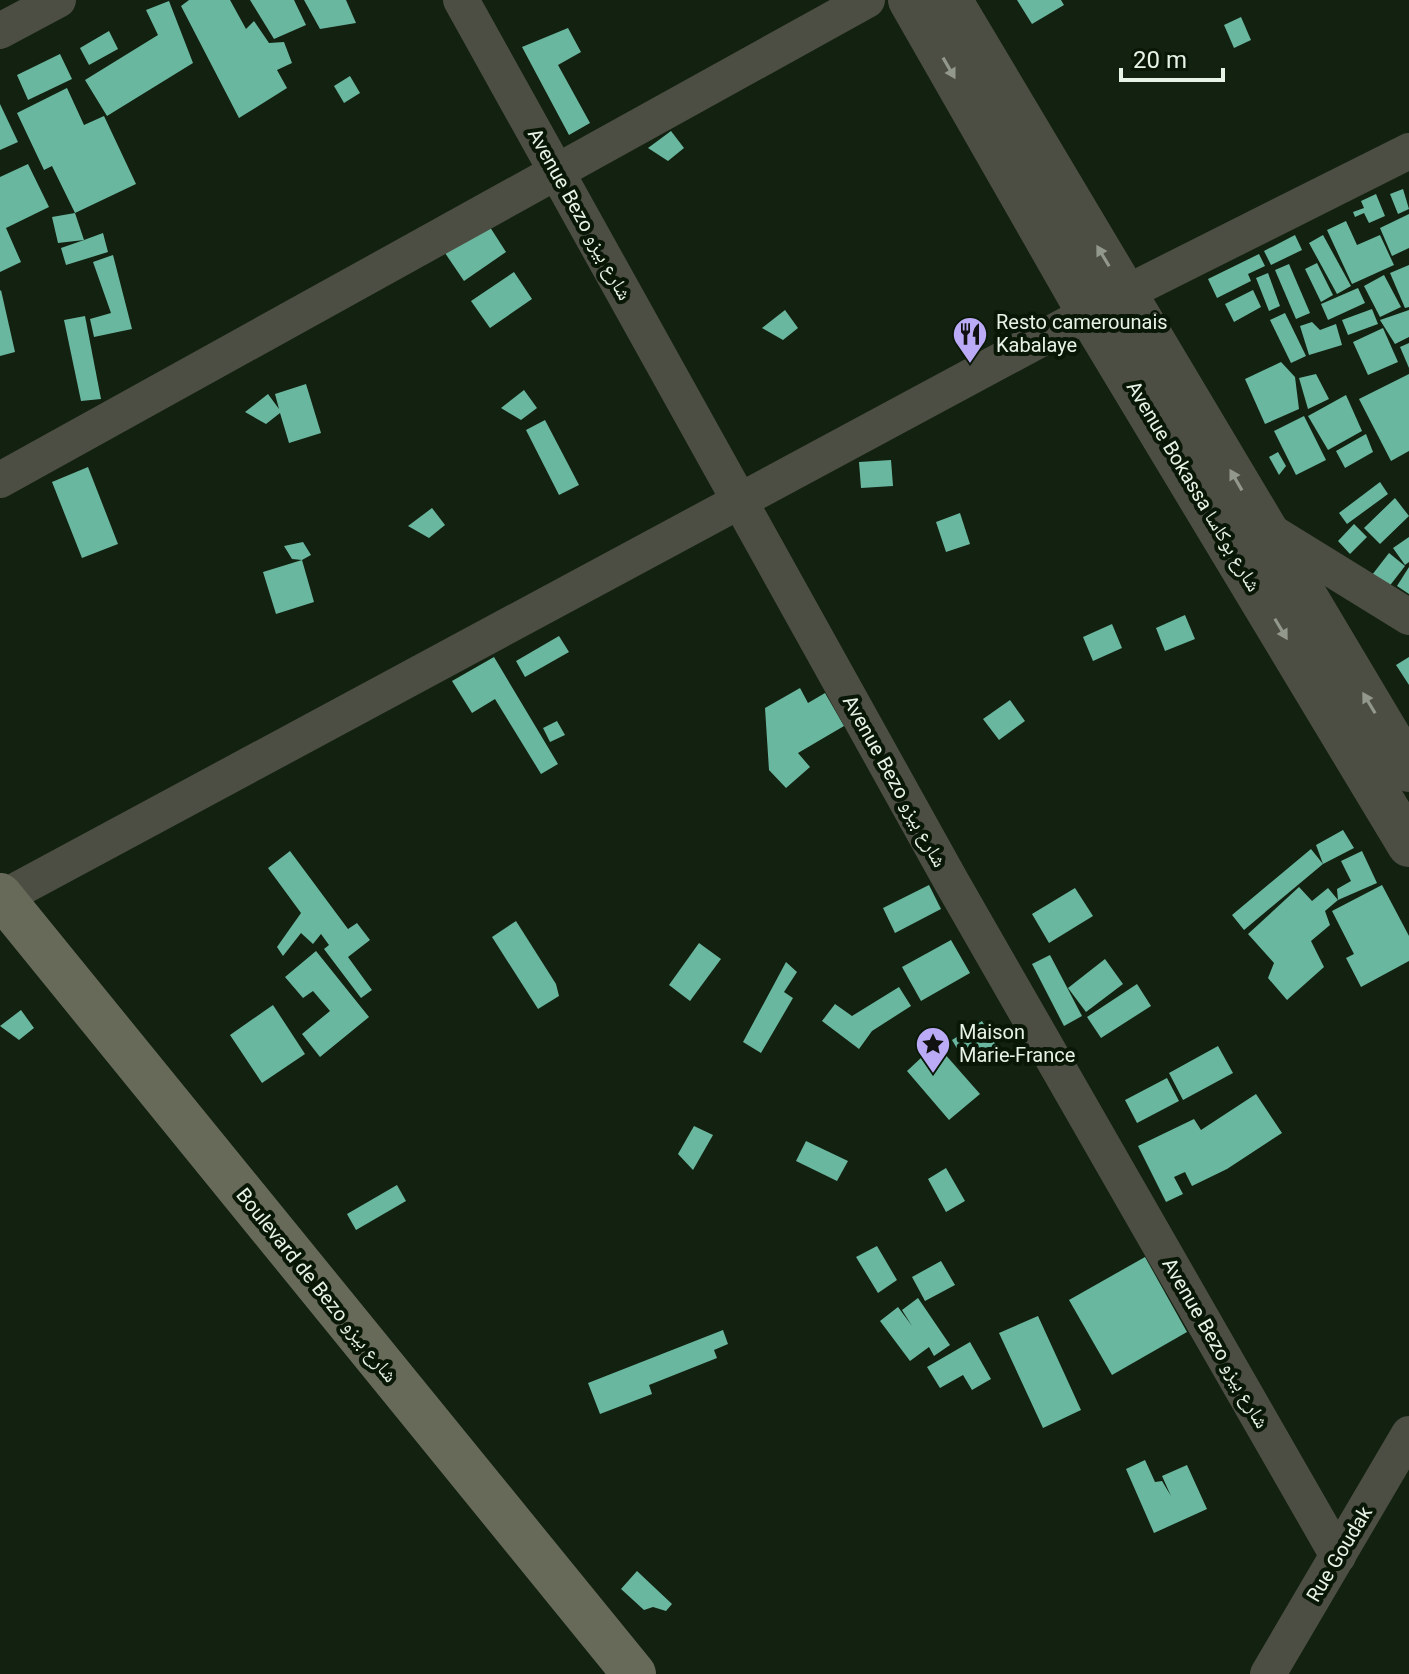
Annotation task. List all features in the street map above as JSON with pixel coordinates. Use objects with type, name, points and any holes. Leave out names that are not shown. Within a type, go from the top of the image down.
[{"type":"main road","name":"Boulevard de Bezo شارع بيزو","points":[[1,897],[634,1674]]},
{"type":"street","points":[[0,31],[58,0]]},
{"type":"street","name":"Avenue Bezo شارع بيزو","points":[[461,0],[958,894],[1338,1556]]},
{"type":"street","points":[[0,480],[867,0]]},
{"type":"street","name":"Avenue Bokassa شارع بوكاسا","points":[[910,0],[1108,304],[1263,527],[1409,770]]},
{"type":"street","name":"Avenue Bokassa شارع بوكاسا","points":[[950,0],[1108,304],[1409,845]]},
{"type":"street","points":[[1,897],[1108,304],[1409,151]]},
{"type":"street","points":[[1263,527],[1409,617]]},
{"type":"street","name":"Rue Goudak","points":[[1268,1674],[1409,1434]]},
{"type":"building","points":[[189,0],[230,0],[246,29],[254,21],[269,43],[284,42],[292,63],[277,70],[287,88],[239,118],[181,6]]},
{"type":"building","points":[[250,0],[294,0],[306,25],[274,39]]},
{"type":"building","points":[[304,0],[346,0],[356,23],[320,29]]},
{"type":"building","points":[[1017,0],[1061,0],[1064,5],[1032,24]]},
{"type":"building","points":[[169,1],[193,63],[107,116],[85,80],[158,35],[146,10]]},
{"type":"building","points":[[1241,17],[1251,40],[1234,48],[1224,25]]},
{"type":"building","points":[[568,28],[581,52],[558,65],[590,123],[569,135],[522,47]]},
{"type":"building","points":[[109,31],[118,49],[89,65],[80,48]]},
{"type":"building","points":[[60,54],[72,79],[28,100],[17,75]]},
{"type":"building","points":[[350,76],[360,93],[344,103],[334,86]]},
{"type":"building","points":[[67,88],[84,125],[104,116],[136,184],[75,213],[52,166],[44,170],[17,113]]},
{"type":"building","points":[[0,104],[18,142],[0,150]]},
{"type":"building","points":[[671,131],[684,148],[668,161],[648,148]]},
{"type":"building","points":[[28,164],[49,207],[6,228],[21,262],[0,272],[0,177]]},
{"type":"building","points":[[1403,189],[1409,209],[1398,214],[1390,194]]},
{"type":"building","points":[[1376,194],[1385,216],[1369,223],[1364,213],[1355,217],[1353,212],[1364,208],[1361,201]]},
{"type":"building","points":[[75,213],[84,240],[58,243],[52,217]]},
{"type":"building","points":[[1409,214],[1409,248],[1392,256],[1380,228]]},
{"type":"building","points":[[1346,221],[1357,245],[1380,235],[1394,265],[1352,284],[1327,230]]},
{"type":"building","points":[[488,224],[506,252],[464,281],[445,253]]},
{"type":"building","points":[[103,233],[108,252],[66,265],[61,248]]},
{"type":"building","points":[[1295,235],[1302,250],[1271,265],[1264,251]]},
{"type":"building","points":[[1323,235],[1351,286],[1337,294],[1309,243]]},
{"type":"building","points":[[1259,254],[1265,266],[1248,274],[1251,281],[1217,298],[1208,279]]},
{"type":"building","points":[[113,255],[132,329],[94,337],[90,319],[111,313],[93,262]]},
{"type":"building","points":[[1317,263],[1333,295],[1321,302],[1305,269]]},
{"type":"building","points":[[1289,264],[1310,313],[1296,319],[1275,270]]},
{"type":"building","points":[[1409,265],[1409,307],[1405,308],[1390,273]]},
{"type":"building","points":[[514,272],[532,299],[490,328],[471,301]]},
{"type":"building","points":[[1268,273],[1280,306],[1269,311],[1256,278]]},
{"type":"building","points":[[1384,275],[1401,307],[1380,317],[1364,286]]},
{"type":"building","points":[[1358,288],[1365,303],[1328,320],[1321,304]]},
{"type":"building","points":[[1253,290],[1261,307],[1234,322],[1225,304]]},
{"type":"building","points":[[0,291],[15,352],[0,356]]},
{"type":"building","points":[[1372,309],[1378,324],[1348,335],[1342,320]]},
{"type":"building","points":[[785,310],[798,328],[783,340],[762,328]]},
{"type":"building","points":[[1409,310],[1409,337],[1395,344],[1380,320]]},
{"type":"building","points":[[1285,313],[1306,356],[1291,363],[1270,320]]},
{"type":"building","points":[[85,316],[101,399],[81,401],[64,320]]},
{"type":"building","points":[[1312,322],[1320,330],[1336,324],[1342,345],[1309,355],[1300,326]]},
{"type":"building","points":[[1383,328],[1398,362],[1368,375],[1353,342]]},
{"type":"building","points":[[1409,343],[1409,368],[1400,347]]},
{"type":"building","points":[[1281,362],[1295,377],[1299,409],[1265,424],[1245,379]]},
{"type":"building","points":[[1316,374],[1329,399],[1308,409],[1299,378]]},
{"type":"building","points":[[1409,374],[1409,451],[1391,461],[1359,399]]},
{"type":"building","points":[[306,384],[321,433],[289,443],[280,413],[266,424],[245,412],[268,394],[279,409],[275,394]]},
{"type":"building","points":[[524,390],[537,408],[521,420],[501,408]]},
{"type":"building","points":[[1346,395],[1362,431],[1328,450],[1308,416]]},
{"type":"building","points":[[1304,416],[1326,460],[1296,475],[1274,431]]},
{"type":"building","points":[[545,420],[579,485],[559,495],[526,430]]},
{"type":"building","points":[[1366,434],[1373,452],[1345,468],[1336,451]]},
{"type":"building","points":[[1278,452],[1286,466],[1279,475],[1269,457]]},
{"type":"building","points":[[891,460],[893,486],[861,488],[859,462]]},
{"type":"building","points":[[88,467],[118,544],[82,558],[52,482]]},
{"type":"building","points":[[1380,482],[1388,494],[1347,524],[1339,513]]},
{"type":"building","points":[[1395,498],[1409,516],[1380,544],[1364,528]]},
{"type":"building","points":[[432,508],[445,525],[429,538],[408,526]]},
{"type":"building","points":[[960,513],[970,544],[946,552],[936,522]]},
{"type":"building","points":[[1354,524],[1367,537],[1350,554],[1338,541]]},
{"type":"building","points":[[1409,537],[1409,562],[1405,565],[1393,548]]},
{"type":"building","points":[[303,542],[311,555],[302,560],[292,559],[284,546]]},
{"type":"building","points":[[1389,553],[1405,566],[1388,588],[1372,575]]},
{"type":"building","points":[[302,560],[314,602],[276,614],[263,572]]},
{"type":"building","points":[[1409,567],[1409,594],[1397,586]]},
{"type":"building","points":[[1185,615],[1195,639],[1165,651],[1156,628]]},
{"type":"building","points":[[1112,624],[1122,648],[1093,661],[1083,637]]},
{"type":"building","points":[[559,636],[569,652],[525,677],[516,661]]},
{"type":"building","points":[[494,657],[558,764],[541,774],[495,699],[472,713],[452,681]]},
{"type":"building","points":[[1409,657],[1409,685],[1396,665]]},
{"type":"building","points":[[800,688],[808,703],[825,693],[844,726],[798,753],[810,767],[786,788],[769,770],[765,708]]},
{"type":"building","points":[[1010,700],[1025,721],[999,740],[983,719]]},
{"type":"building","points":[[557,721],[565,735],[550,742],[543,728]]},
{"type":"building","points":[[1343,830],[1354,848],[1323,864],[1316,845]]},
{"type":"building","points":[[1311,849],[1323,864],[1244,930],[1232,915]]},
{"type":"building","points":[[290,851],[348,929],[357,923],[370,940],[348,957],[372,990],[361,998],[324,949],[329,945],[321,934],[313,944],[301,933],[283,956],[277,947],[301,913],[268,868]]},
{"type":"building","points":[[1362,851],[1377,883],[1338,900],[1337,889],[1351,881],[1341,861]]},
{"type":"building","points":[[929,885],[941,909],[895,933],[883,908]]},
{"type":"building","points":[[1382,885],[1409,936],[1409,961],[1361,987],[1346,958],[1354,954],[1332,911]]},
{"type":"building","points":[[1299,887],[1312,901],[1328,888],[1338,900],[1325,911],[1330,925],[1311,941],[1324,967],[1287,1000],[1268,978],[1274,963],[1248,934]]},
{"type":"building","points":[[1075,888],[1093,916],[1049,943],[1032,914]]},
{"type":"building","points":[[516,921],[556,984],[559,996],[538,1009],[492,937]]},
{"type":"building","points":[[951,940],[970,973],[921,1001],[902,967]]},
{"type":"building","points":[[699,943],[721,959],[690,1001],[669,985]]},
{"type":"building","points":[[316,951],[369,1017],[320,1057],[302,1034],[330,1011],[313,991],[303,998],[285,977]]},
{"type":"building","points":[[1050,955],[1082,1016],[1064,1026],[1032,964]]},
{"type":"building","points":[[1105,959],[1123,984],[1086,1012],[1068,988]]},
{"type":"building","points":[[786,962],[797,972],[784,992],[793,998],[761,1053],[743,1042]]},
{"type":"building","points":[[1137,984],[1151,1006],[1101,1038],[1087,1017]]},
{"type":"building","points":[[899,987],[911,1006],[872,1031],[859,1049],[822,1021],[835,1004],[852,1016]]},
{"type":"building","points":[[273,1005],[305,1054],[262,1083],[230,1035]]},
{"type":"building","points":[[21,1010],[34,1028],[19,1040],[0,1026]]},
{"type":"building","points":[[982,1021],[996,1045],[966,1064],[952,1040]]},
{"type":"building","points":[[936,1044],[980,1094],[949,1120],[907,1071]]},
{"type":"building","points":[[1218,1046],[1233,1073],[1183,1100],[1169,1073]]},
{"type":"building","points":[[1167,1078],[1179,1101],[1137,1123],[1125,1100]]},
{"type":"building","points":[[1256,1094],[1282,1133],[1227,1169],[1192,1186],[1185,1172],[1174,1177],[1183,1194],[1166,1202],[1138,1146],[1194,1119],[1201,1130]]},
{"type":"building","points":[[694,1126],[713,1135],[693,1170],[678,1154]]},
{"type":"building","points":[[806,1141],[848,1161],[837,1181],[796,1161]]},
{"type":"building","points":[[946,1168],[965,1201],[946,1212],[928,1179]]},
{"type":"building","points":[[397,1185],[406,1201],[356,1230],[347,1214]]},
{"type":"building","points":[[877,1246],[897,1280],[878,1293],[856,1257]]},
{"type":"building","points":[[1145,1257],[1187,1332],[1112,1375],[1069,1300]]},
{"type":"building","points":[[941,1261],[955,1285],[925,1301],[912,1277]]},
{"type":"building","points":[[918,1298],[950,1345],[934,1356],[929,1347],[910,1361],[880,1321],[898,1307],[912,1326],[902,1310]]},
{"type":"building","points":[[1038,1316],[1081,1410],[1043,1428],[999,1333]]},
{"type":"building","points":[[723,1330],[728,1344],[714,1350],[717,1358],[649,1385],[652,1394],[600,1414],[588,1383]]},
{"type":"building","points":[[970,1342],[991,1379],[972,1390],[963,1375],[940,1388],[927,1367]]},
{"type":"building","points":[[1145,1460],[1155,1482],[1162,1481],[1171,1496],[1162,1476],[1187,1465],[1207,1509],[1154,1533],[1126,1469]]},
{"type":"building","points":[[637,1571],[672,1604],[666,1611],[653,1607],[644,1610],[621,1589]]},
{"type":"place","name":"Resto camerounais Kabalaye","points":[[970,365]]},
{"type":"place","name":"Maison Marie-France","points":[[933,1075]]}]
